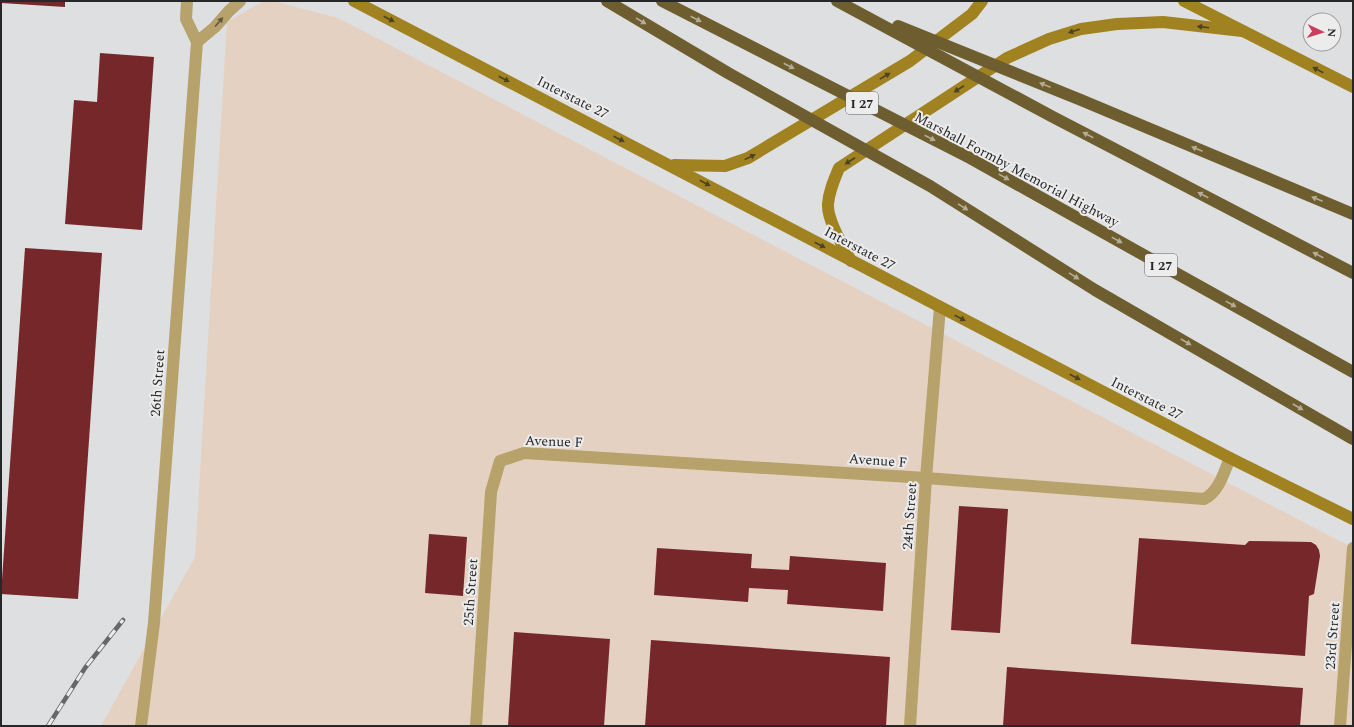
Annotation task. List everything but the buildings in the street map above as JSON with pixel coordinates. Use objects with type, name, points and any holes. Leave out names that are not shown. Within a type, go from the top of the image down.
[{"type":"highway","points":[[607,1],[728,73],[930,186],[1095,290],[1353,439]]},
{"type":"highway","name":"Marshall Formby Memorial Highway","points":[[662,1],[970,158],[1353,372]]},
{"type":"highway","points":[[839,2],[1081,100],[1353,214]]},
{"type":"highway","points":[[839,2],[1053,117],[1353,273]]},
{"type":"main road","name":"Interstate 27","points":[[354,1],[670,165],[940,308],[1230,458],[1353,519]]},
{"type":"main road","points":[[670,165],[725,166],[748,158],[910,61],[972,14],[982,1]]},
{"type":"main road","points":[[1184,1],[1353,87]]},
{"type":"main road","points":[[851,261],[834,230],[828,205],[831,186],[839,168],[1007,58],[1049,39],[1081,29],[1117,24],[1163,22],[1242,31]]},
{"type":"street","name":"26th Street","points":[[141,726],[154,623],[196,42],[186,19],[187,1]]},
{"type":"street","points":[[196,42],[215,27],[240,1]]},
{"type":"street","name":"24th Street","points":[[910,726],[926,478],[940,308]]},
{"type":"street","name":"Avenue F","points":[[500,461],[524,453],[926,478],[1204,499],[1210,496],[1217,487],[1230,458]]},
{"type":"street","name":"25th Street","points":[[476,726],[491,492],[500,461]]},
{"type":"street","name":"23rd Street","points":[[1340,726],[1353,548]]},
{"type":"shaded area","points":[[264,1],[273,1],[338,18],[1353,548],[1353,726],[101,726],[195,557],[227,22]]},
{"type":"railway","points":[[48,726],[85,668],[123,620]]}]
